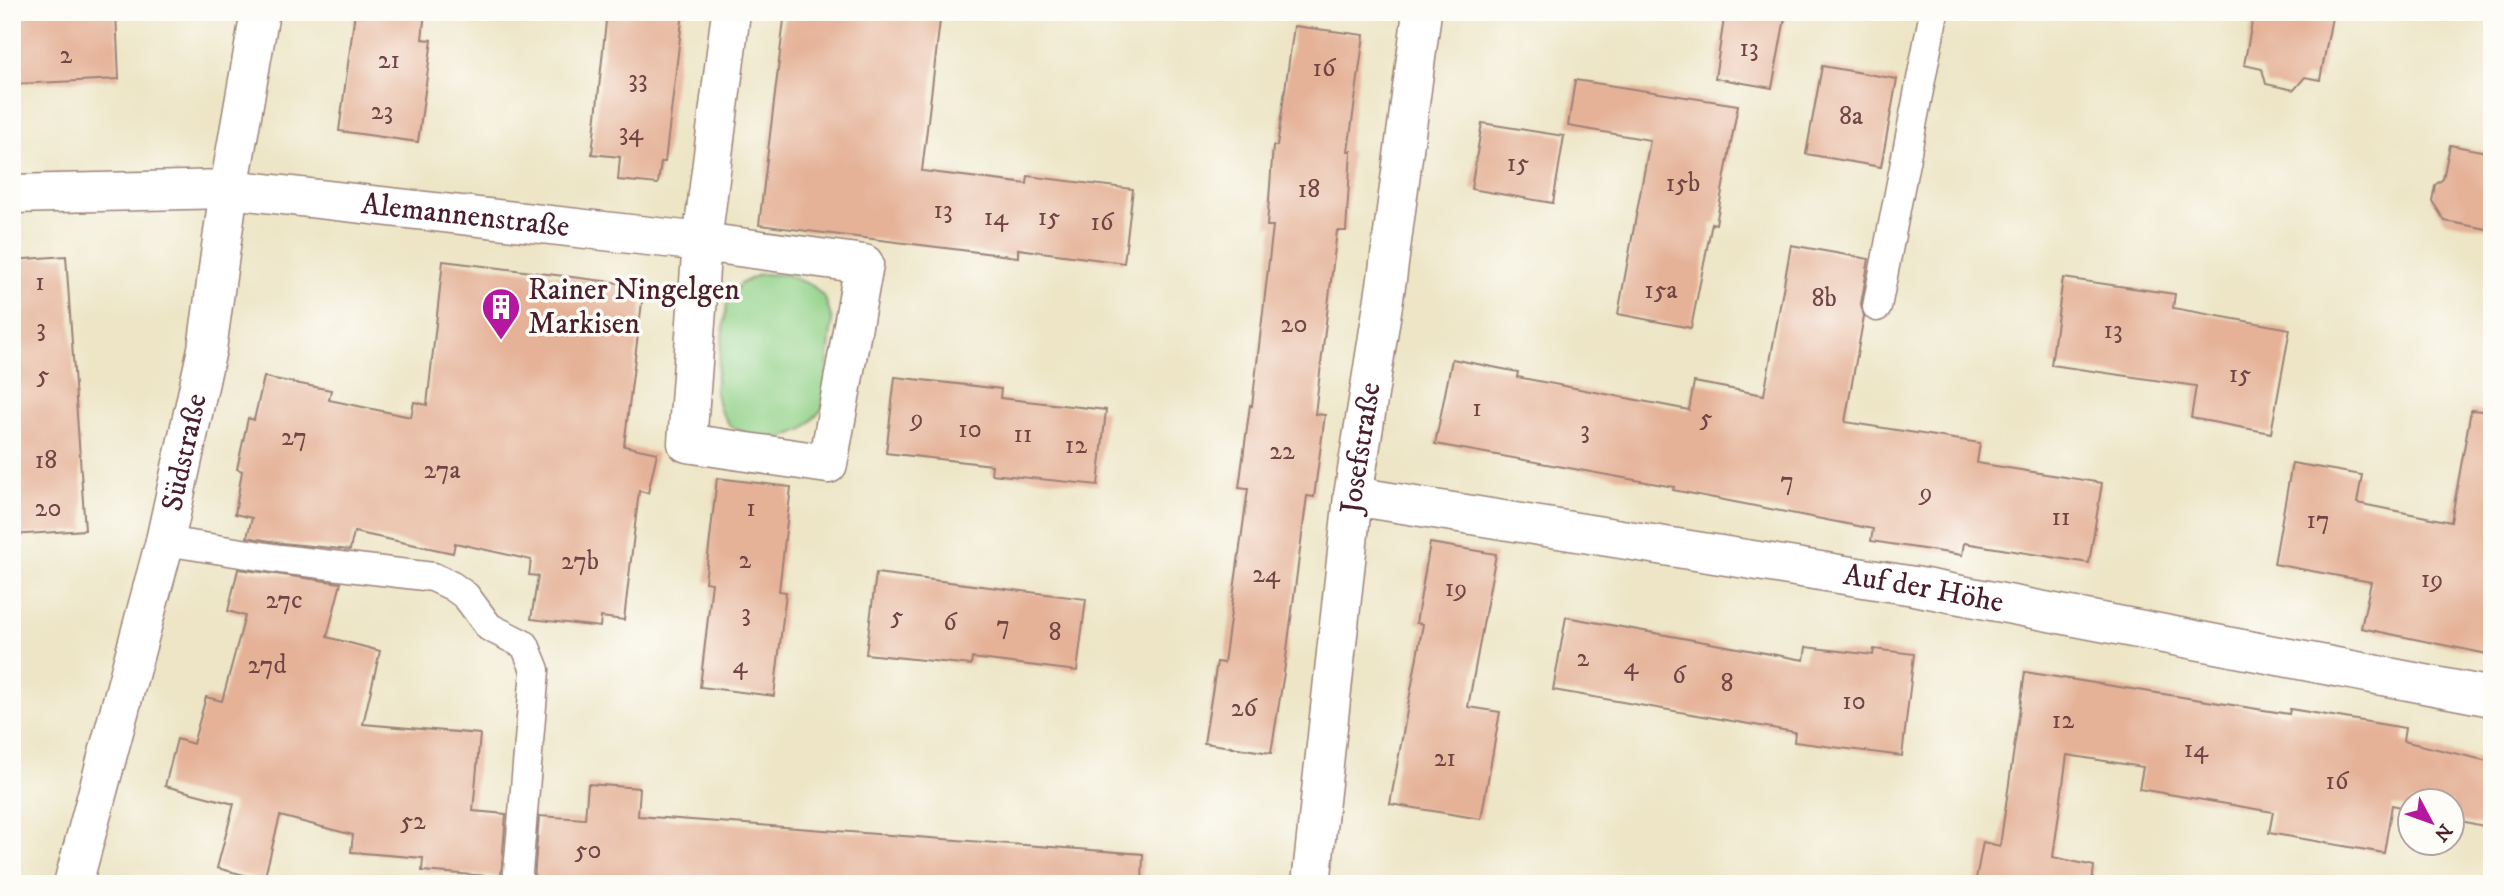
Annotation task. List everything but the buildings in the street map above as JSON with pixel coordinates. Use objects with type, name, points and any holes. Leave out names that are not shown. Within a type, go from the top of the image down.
[{"type":"street","name":"Südstraße","points":[[73,884],[165,541],[207,349],[229,189],[260,12]]},
{"type":"street","name":"Alemannenstraße","points":[[12,194],[229,189],[702,242],[864,264],[828,464],[687,443],[702,242],[731,12]]},
{"type":"street","name":"Josefstraße","points":[[1311,884],[1353,496],[1387,279],[1422,12]]},
{"type":"street","name":"Auf der Höhe","points":[[1353,496],[1914,586],[2492,697]]},
{"type":"lane","points":[[1877,307],[1934,12]]},
{"type":"lane","points":[[165,541],[280,559],[433,577],[466,596],[489,627],[524,645],[535,670],[517,884]]},
{"type":"green space","points":[[760,274],[787,275],[813,286],[825,298],[832,320],[823,408],[804,429],[782,438],[757,438],[730,426],[720,410],[715,390],[727,303],[740,284]]},
{"type":"place","name":"Rainer Ningelgen Markisen","points":[[501,341]]}]
